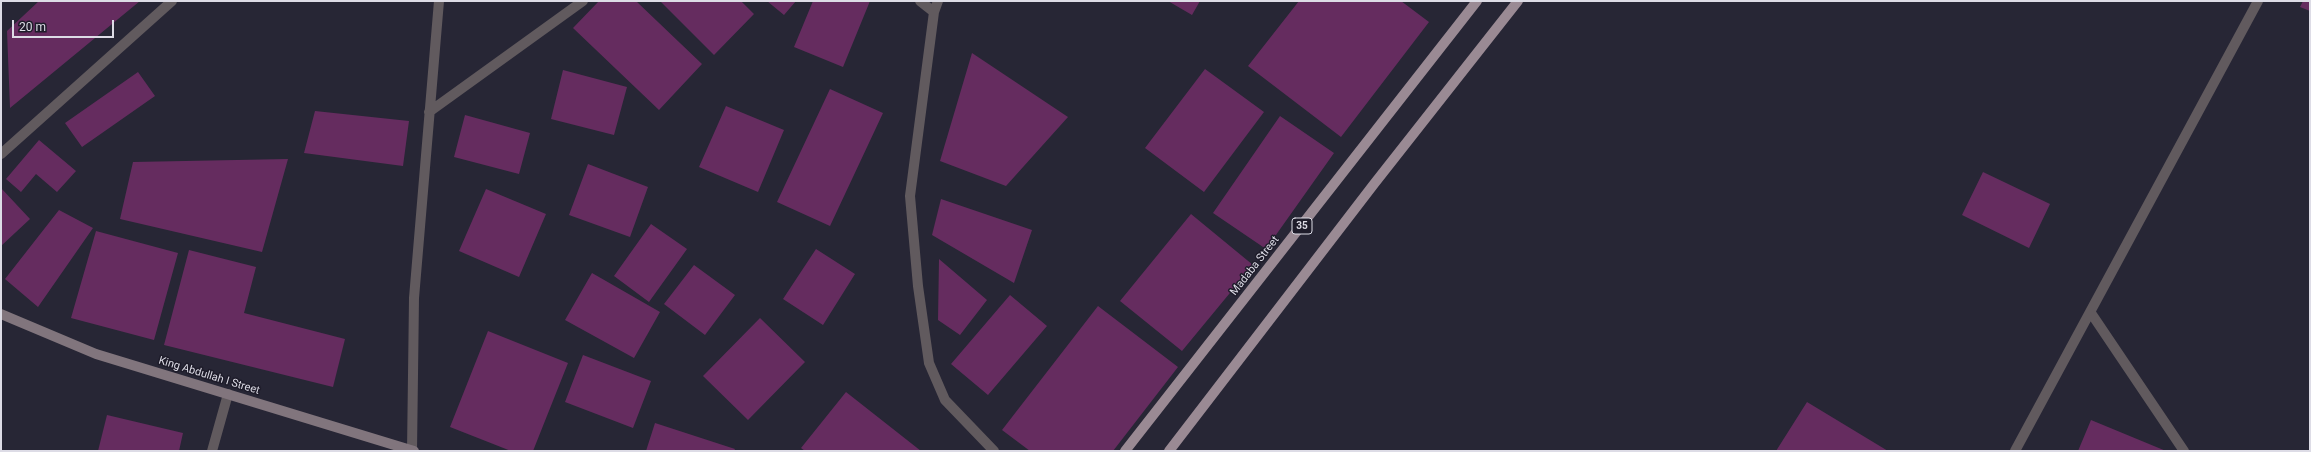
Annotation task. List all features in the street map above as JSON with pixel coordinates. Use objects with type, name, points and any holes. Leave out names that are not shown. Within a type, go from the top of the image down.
[{"type":"main road","name":"Madaba Street","points":[[1125,451],[1477,1]]},
{"type":"main road","points":[[1169,451],[1374,184],[1518,1]]},
{"type":"main road","name":"King Abdullah I Street","points":[[1,314],[96,354],[413,451]]},
{"type":"street","points":[[1,154],[172,1]]},
{"type":"street","points":[[413,451],[414,298],[439,1]]},
{"type":"street","points":[[429,112],[583,1]]},
{"type":"street","points":[[920,1],[934,12]]},
{"type":"street","points":[[938,1],[934,12],[910,196],[919,293],[929,363],[945,400],[994,451]]},
{"type":"street","points":[[2015,451],[2091,313],[2258,1]]},
{"type":"street","points":[[2091,313],[2184,451]]},
{"type":"street","points":[[212,451],[228,394]]},
{"type":"building","points":[[39,1],[140,1],[10,108],[7,31]]},
{"type":"building","points":[[599,1],[636,1],[702,64],[659,110],[573,28]]},
{"type":"building","points":[[660,1],[741,1],[754,14],[714,55]]},
{"type":"building","points":[[767,1],[796,1],[784,15]]},
{"type":"building","points":[[813,1],[870,1],[843,67],[794,47]]},
{"type":"building","points":[[1168,1],[1200,1],[1192,15]]},
{"type":"building","points":[[1299,1],[1401,1],[1429,22],[1341,137],[1248,66]]},
{"type":"building","points":[[2303,1],[2310,1],[2310,11],[2300,7]]},
{"type":"building","points":[[972,53],[1068,117],[1006,186],[940,161]]},
{"type":"building","points":[[1205,69],[1264,112],[1204,192],[1145,148]]},
{"type":"building","points":[[563,70],[627,87],[614,135],[551,119]]},
{"type":"building","points":[[138,72],[155,96],[82,147],[65,123]]},
{"type":"building","points":[[830,89],[883,113],[830,226],[777,202]]},
{"type":"building","points":[[726,106],[784,130],[758,192],[699,167]]},
{"type":"building","points":[[315,111],[409,121],[403,166],[304,153]]},
{"type":"building","points":[[465,115],[530,133],[519,174],[454,157]]},
{"type":"building","points":[[1280,116],[1334,153],[1266,249],[1213,213]]},
{"type":"building","points":[[39,140],[76,171],[57,192],[36,174],[21,192],[6,179]]},
{"type":"building","points":[[288,159],[262,252],[120,219],[133,162]]},
{"type":"building","points":[[588,164],[648,187],[630,237],[569,215]]},
{"type":"building","points":[[1983,172],[2050,204],[2029,248],[1962,215]]},
{"type":"building","points":[[1,188],[30,219],[1,246]]},
{"type":"building","points":[[486,189],[546,214],[519,277],[459,251]]},
{"type":"building","points":[[941,199],[1032,230],[1014,283],[932,235]]},
{"type":"building","points":[[59,210],[93,228],[38,307],[5,279]]},
{"type":"building","points":[[1191,214],[1253,265],[1182,351],[1120,301]]},
{"type":"building","points":[[651,224],[687,249],[649,302],[614,276]]},
{"type":"building","points":[[96,231],[178,253],[154,340],[71,318]]},
{"type":"building","points":[[816,249],[855,274],[823,325],[783,299]]},
{"type":"building","points":[[189,250],[256,267],[244,313],[345,339],[333,387],[164,345]]},
{"type":"building","points":[[939,259],[987,300],[960,335],[938,320]]},
{"type":"building","points":[[694,265],[735,295],[705,335],[664,304]]},
{"type":"building","points":[[592,273],[660,312],[634,358],[565,320]]},
{"type":"building","points":[[1010,295],[1047,326],[988,395],[951,364]]},
{"type":"building","points":[[1098,306],[1178,367],[1113,451],[1030,451],[1002,430]]},
{"type":"building","points":[[760,318],[805,362],[748,420],[703,376]]},
{"type":"building","points":[[488,331],[568,363],[533,451],[511,451],[450,427]]},
{"type":"building","points":[[583,355],[651,381],[633,428],[565,402]]},
{"type":"building","points":[[846,392],[921,451],[805,451],[801,448]]},
{"type":"building","points":[[1807,402],[1888,451],[1776,451]]},
{"type":"building","points":[[107,415],[183,433],[179,451],[98,451]]},
{"type":"building","points":[[2091,420],[2166,451],[2078,451]]},
{"type":"building","points":[[655,423],[735,449],[734,451],[646,451]]}]
